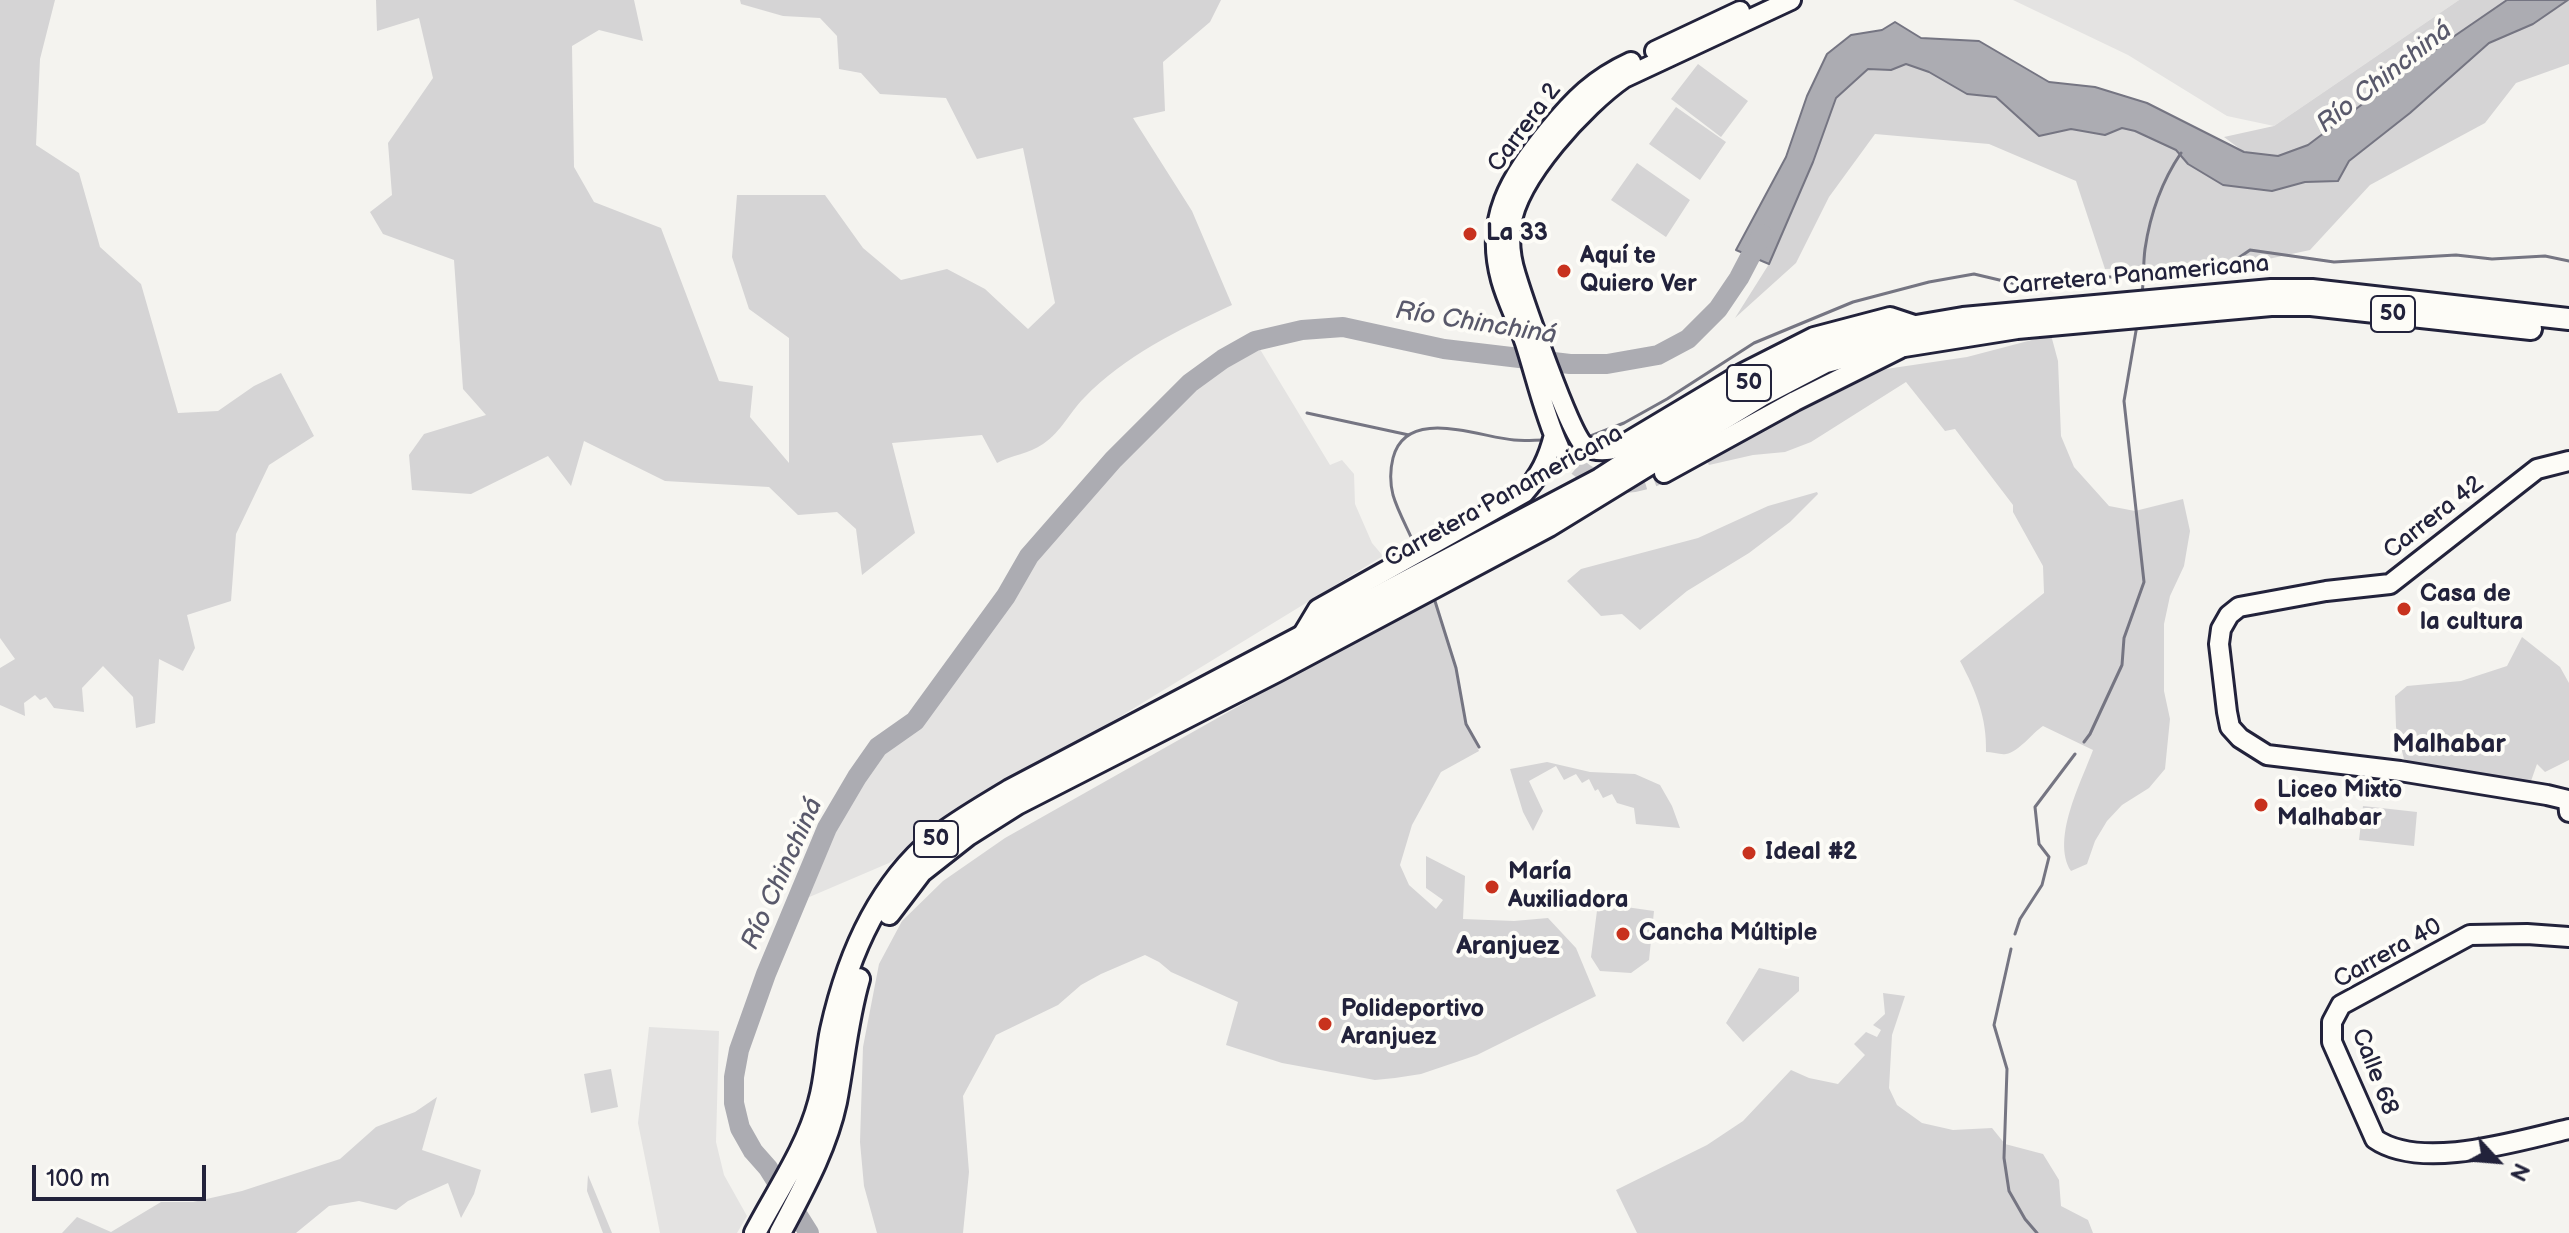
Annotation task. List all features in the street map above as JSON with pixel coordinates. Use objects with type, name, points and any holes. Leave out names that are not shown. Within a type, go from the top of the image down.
[{"type":"highway","name":"Carretera Panamericana","points":[[1274,661],[1303,634],[1359,606],[1393,607],[1562,518],[1799,374],[1826,362],[1860,353],[2096,312],[2246,292],[2312,290],[2569,319]]},
{"type":"highway","name":"Carretera Panamericana","points":[[780,1233],[813,1168],[836,1101],[845,1036],[859,978],[881,927],[899,897],[921,872],[968,835],[1017,804],[1274,661],[1359,606],[1397,576],[1600,479],[1744,386],[1787,362],[1846,338],[1914,325],[2096,312],[2217,310],[2271,305],[2311,305],[2569,333]]},
{"type":"highway","name":"Carretera Panamericana","points":[[755,1233],[810,1128],[820,1100],[830,1032],[856,949],[888,889],[912,860],[962,819],[1010,790],[1253,672]]},
{"type":"main road","name":"Carrera 2","points":[[1528,328],[1501,281],[1496,250],[1497,223],[1503,198],[1515,174],[1574,99],[1593,82],[1765,0]]},
{"type":"main road","name":"Carrera 2","points":[[1397,576],[1524,493],[1538,478],[1556,441],[1556,413],[1528,328],[1510,249],[1511,225],[1518,202],[1550,151],[1577,117],[1624,78],[1791,0]]},
{"type":"main road","points":[[1556,413],[1585,446],[1607,451],[1619,447],[1774,356],[1814,337],[1890,317],[1914,325]]},
{"type":"main road","points":[[1664,473],[1795,401],[1903,347]]},
{"type":"main road","name":"Carrera 42","points":[[2568,800],[2400,771],[2267,755],[2240,738],[2230,727],[2219,644],[2221,629],[2229,615],[2239,607],[2364,585],[2390,584],[2537,469],[2569,461]]},
{"type":"main road","points":[[2568,800],[2569,812]]},
{"type":"main road","name":"Carrera 40","points":[[2332,1022],[2341,1005],[2470,935],[2569,937]]},
{"type":"main road","name":"Calle 68","points":[[2332,1022],[2332,1042],[2375,1139],[2388,1148],[2420,1153],[2491,1148],[2536,1136]]},
{"type":"main road","points":[[2536,1136],[2569,1116]]},
{"type":"main road","points":[[2536,1136],[2569,1129]]},
{"type":"shaded area","points":[[0,0],[55,0],[40,59],[36,145],[79,173],[100,247],[141,284],[178,413],[218,411],[254,386],[281,373],[314,436],[269,465],[236,534],[231,601],[187,615],[195,648],[183,671],[159,659],[155,723],[136,728],[133,697],[103,666],[82,688],[84,712],[54,708],[46,697],[40,700],[35,695],[24,703],[25,716],[0,705],[0,668],[15,659],[0,638]]},
{"type":"shaded area","points":[[376,0],[634,0],[643,41],[599,30],[572,46],[574,167],[594,202],[661,228],[719,381],[753,386],[750,417],[789,463],[789,338],[749,309],[732,257],[737,195],[825,195],[863,248],[901,280],[947,269],[985,289],[1028,329],[1055,303],[1023,148],[977,159],[946,98],[880,94],[861,73],[839,69],[837,36],[820,18],[783,16],[741,4],[740,0],[1221,0],[1210,22],[1163,62],[1165,111],[1133,118],[1192,211],[1232,305],[1173,334],[1117,369],[1084,398],[1050,439],[1032,450],[997,463],[982,435],[892,443],[915,533],[862,575],[856,529],[837,512],[798,515],[769,487],[665,481],[584,441],[571,486],[548,456],[471,494],[412,490],[409,455],[424,434],[486,415],[463,389],[454,260],[383,234],[370,212],[392,195],[388,143],[433,78],[419,18],[377,31]]},
{"type":"shaded area","points":[[2013,0],[2459,0],[2274,126],[2227,116],[2128,55]]},
{"type":"shaded area","points":[[2459,0],[2507,0],[2437,48],[2308,145],[2278,156],[2244,152],[2224,137],[2274,126]]},
{"type":"shaded area","points":[[2507,0],[2568,0],[2533,24],[2489,43],[2410,113],[2349,161],[2338,181],[2305,182],[2272,191],[2223,185],[2188,164],[2176,150],[2135,131],[2122,128],[2105,135],[2071,129],[2039,136],[1996,97],[1967,94],[1929,72],[1906,64],[1891,70],[1868,69],[1836,98],[1813,162],[1769,264],[1736,250],[1786,157],[1807,96],[1827,54],[1851,35],[1882,30],[1895,22],[1921,38],[1979,41],[2049,82],[2095,87],[2147,103],[2244,152],[2278,156],[2308,145],[2437,48]]},
{"type":"shaded area","points":[[2569,0],[2569,64],[2516,83],[2485,123],[2370,185],[2310,250],[2245,264],[2105,269],[2076,181],[1989,144],[1875,134],[1829,197],[1796,263],[1735,318],[1769,264],[1813,162],[1836,98],[1868,69],[1891,70],[1906,64],[1929,72],[1967,94],[1996,97],[2039,136],[2071,129],[2105,135],[2122,128],[2135,131],[2176,150],[2188,164],[2272,191],[2305,182],[2338,181],[2349,161],[2410,113],[2489,43],[2533,24]]},
{"type":"shaded area","points":[[1698,64],[1748,101],[1721,137],[1671,99]]},
{"type":"shaded area","points":[[1676,107],[1726,142],[1700,180],[1649,144]]},
{"type":"shaded area","points":[[1637,163],[1690,200],[1666,237],[1611,200]]},
{"type":"shaded area","points":[[2051,335],[2058,361],[2061,436],[2074,467],[2109,506],[2135,511],[2183,499],[2190,531],[2184,566],[2170,596],[2164,624],[2164,691],[2170,719],[2165,769],[2149,788],[2122,805],[2107,821],[2095,841],[2087,864],[2071,871],[2064,843],[2066,827],[2075,794],[2093,750],[2043,726],[2011,753],[1986,752],[1985,728],[1979,705],[1960,661],[2044,593],[2043,566],[2013,512],[2013,505],[1955,429],[1945,431],[1906,382],[1811,442],[1785,452],[1753,455],[1709,465],[1705,458],[1886,369],[1967,357]]},
{"type":"shaded area","points":[[1255,341],[1330,465],[1342,460],[1354,474],[1355,504],[1372,543],[1383,556],[954,818],[889,863],[793,904],[827,828],[857,777],[878,747],[915,721],[1006,596],[1029,556],[1113,460],[1190,383]]},
{"type":"shaded area","points":[[1817,492],[1790,522],[1749,553],[1687,591],[1640,630],[1622,614],[1601,616],[1567,581],[1581,569],[1698,538],[1768,506]]},
{"type":"shaded area","points":[[1433,594],[1456,668],[1466,724],[1479,751],[1441,772],[1412,825],[1400,865],[1409,885],[1436,909],[1443,900],[1426,888],[1426,856],[1465,876],[1463,919],[1514,921],[1548,918],[1576,948],[1596,996],[1477,1055],[1421,1074],[1375,1080],[1282,1063],[1226,1045],[1238,1002],[1171,972],[1145,955],[1101,974],[1081,985],[1058,1005],[996,1035],[963,1096],[969,1172],[963,1233],[877,1233],[864,1186],[860,1142],[863,1047],[879,964],[902,921],[943,881],[1005,838]]},
{"type":"shaded area","points":[[2522,637],[2560,667],[2569,683],[2569,760],[2545,772],[2537,764],[2531,781],[2509,782],[2437,775],[2404,759],[2396,727],[2395,696],[2407,686],[2461,681],[2507,666]]},
{"type":"shaded area","points":[[1547,762],[1590,772],[1635,774],[1660,785],[1680,828],[1636,824],[1634,808],[1617,803],[1612,794],[1603,798],[1589,779],[1582,783],[1576,774],[1564,780],[1556,766],[1529,781],[1543,811],[1533,831],[1523,812],[1510,769]]},
{"type":"shaded area","points":[[2363,806],[2417,812],[2414,846],[2359,840]]},
{"type":"shaded area","name":"Cancha Múltiple","points":[[1598,903],[1654,911],[1649,960],[1631,973],[1600,971],[1591,957]]},
{"type":"shaded area","points":[[1759,968],[1799,977],[1799,991],[1743,1042],[1726,1023]]},
{"type":"shaded area","points":[[1883,993],[1905,996],[1892,1035],[1889,1088],[1897,1105],[1922,1123],[1953,1130],[1992,1128],[2005,1144],[2043,1154],[2059,1180],[2061,1206],[2088,1220],[2093,1233],[1637,1233],[1616,1190],[1707,1145],[1743,1121],[1791,1070],[1809,1078],[1838,1084],[1865,1055],[1854,1044],[1866,1032],[1877,1037],[1881,1030],[1873,1025],[1885,1014]]},
{"type":"shaded area","points":[[649,1027],[719,1031],[716,1142],[724,1175],[747,1216],[737,1233],[660,1233],[638,1123]]},
{"type":"shaded area","points":[[611,1069],[618,1107],[591,1113],[584,1074]]},
{"type":"shaded area","points":[[437,1097],[422,1150],[481,1170],[474,1194],[461,1218],[448,1183],[408,1201],[396,1210],[359,1201],[329,1206],[296,1233],[62,1233],[77,1217],[111,1232],[161,1202],[193,1202],[242,1191],[340,1159],[376,1127],[415,1112]]},
{"type":"shaded area","points":[[588,1175],[612,1233],[603,1233],[587,1191]]},
{"type":"waterway","points":[[2142,294],[2150,224],[2163,187],[2181,153]]},
{"type":"waterway","name":"Río Chinchiná","points":[[809,1233],[768,1168],[753,1151],[740,1128],[734,1103],[734,1077],[739,1050],[766,974],[827,828],[857,777],[878,747],[915,721],[1006,596],[1029,556],[1113,460],[1190,383],[1223,359],[1255,341],[1302,330],[1343,327],[1444,349],[1570,364],[1607,364],[1658,355],[1688,339],[1718,309],[1739,278],[1762,234]]},
{"type":"waterway","points":[[1588,437],[1624,423],[1667,399],[1754,343],[1853,302],[1929,282],[1974,274],[2029,287],[2065,285],[2104,277],[2197,277],[2221,270],[2250,250],[2334,262],[2456,255],[2492,259],[2545,256],[2569,261]]},
{"type":"waterway","points":[[2084,742],[2122,665],[2124,638],[2144,582],[2124,401],[2137,325]]},
{"type":"waterway","points":[[1307,413],[1409,435]]},
{"type":"waterway","points":[[1415,546],[1391,486],[1393,458],[1400,442],[1412,433],[1445,428],[1514,440],[1545,440]]},
{"type":"waterway","points":[[1434,598],[1456,668],[1466,724],[1479,747]]},
{"type":"waterway","points":[[2015,934],[2020,919],[2042,885],[2049,857],[2039,844],[2035,807],[2075,754]]},
{"type":"waterway","points":[[2011,949],[1994,1025],[2007,1069],[2004,1158],[2009,1191],[2037,1233]]},
{"type":"tunnel","points":[[1559,447],[1581,470],[1606,482],[1633,483],[1664,473]]},
{"type":"place","name":"La 33","points":[[1470,234]]},
{"type":"place","name":"Aquí te Quiero Ver","points":[[1564,271]]},
{"type":"place","name":"Casa de la cultura","points":[[2404,609]]},
{"type":"place","name":"Liceo Mixto Malhabar","points":[[2261,805]]},
{"type":"place","name":"Ideal #2","points":[[1749,853]]},
{"type":"place","name":"María Auxiliadora","points":[[1492,887]]},
{"type":"place","name":"Cancha Múltiple","points":[[1623,934]]},
{"type":"place","name":"Polideportivo Aranjuez","points":[[1325,1024]]},
{"type":"district","name":"Malhabar","points":[[2449,745]]},
{"type":"district","name":"Aranjuez","points":[[1508,947]]}]
